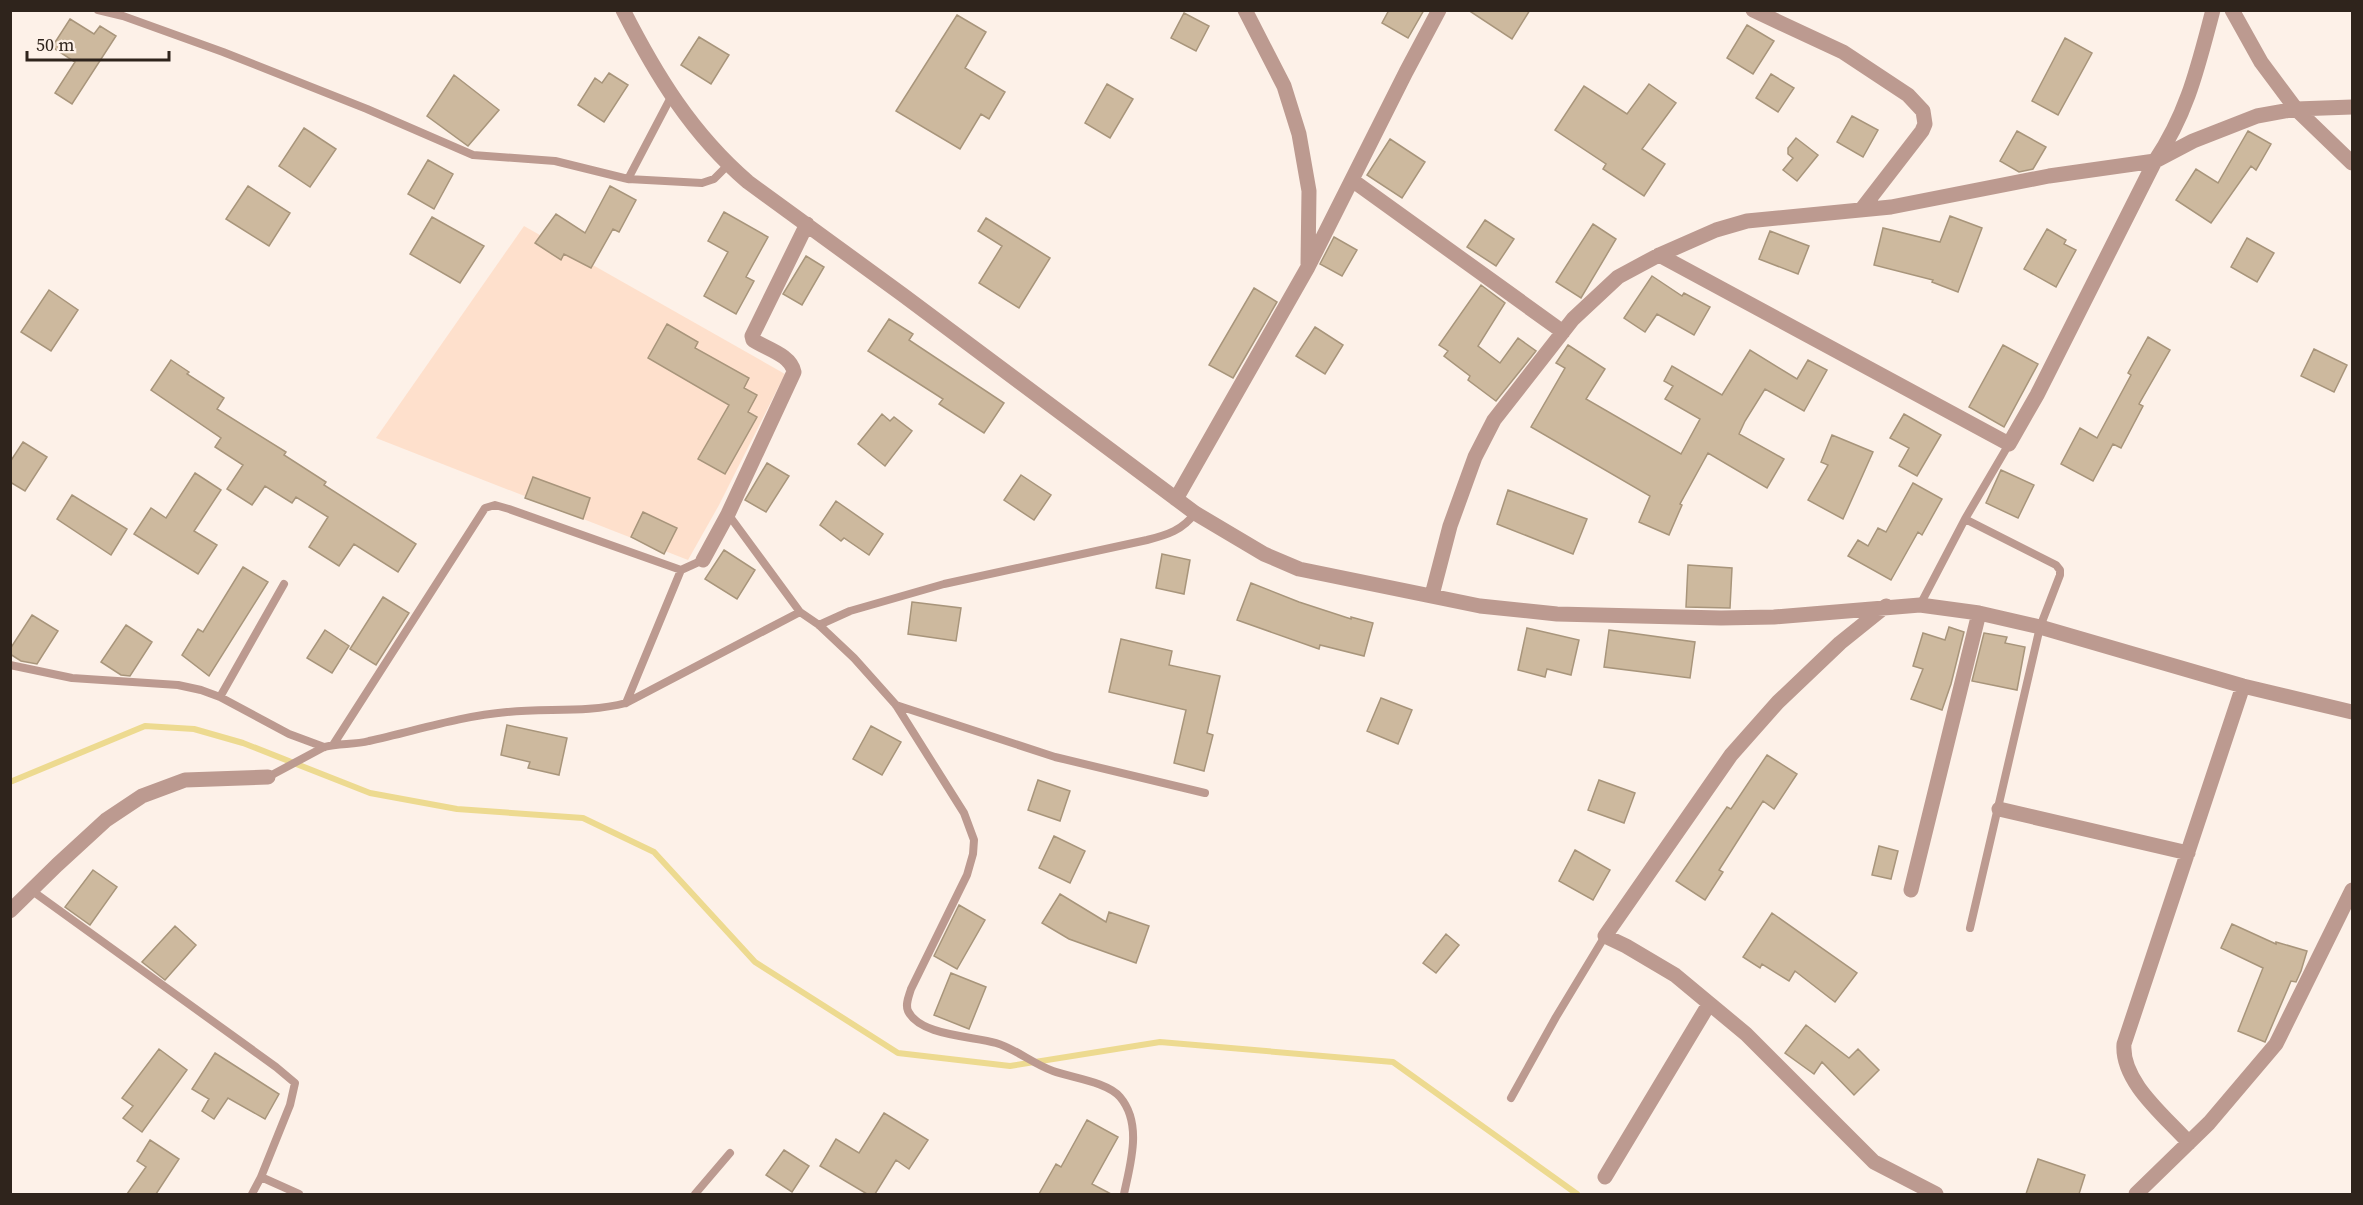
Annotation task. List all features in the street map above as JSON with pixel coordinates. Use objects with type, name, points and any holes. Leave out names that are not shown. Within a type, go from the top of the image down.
[{"type":"street","points":[[623,10],[671,97],[728,165],[774,202],[807,224],[1195,513],[1264,554],[1299,569],[1480,606],[1557,614],[1774,617],[1920,604],[1979,613],[2040,627],[2243,686],[2352,712]]},
{"type":"street","points":[[1245,10],[1284,86],[1299,134],[1309,191],[1308,267]]},
{"type":"street","points":[[1176,499],[1308,267],[1439,10]]},
{"type":"street","points":[[1753,10],[1843,52],[1908,95],[1923,111],[1925,123],[1922,130],[1862,210]]},
{"type":"street","points":[[1659,255],[2009,444],[2037,395],[2155,161],[2176,128],[2190,96],[2213,10]]},
{"type":"street","points":[[2232,10],[2261,62],[2296,109],[2352,163]]},
{"type":"street","points":[[1432,595],[1450,526],[1475,457],[1489,429],[1519,385],[1587,305],[1618,277],[1659,255],[1738,223],[1892,207],[2049,176],[2155,161],[2232,124],[2276,111],[2352,107]]},
{"type":"street","points":[[1352,180],[1563,332]]},
{"type":"street","points":[[703,560],[728,514],[794,372],[793,365],[786,358],[753,340],[752,336],[807,224]]},
{"type":"street","points":[[1886,606],[1840,643],[1809,672],[1778,702],[1731,755],[1605,936],[1675,975],[1773,1060],[1874,1162],[1936,1194]]},
{"type":"street","points":[[1911,890],[1979,613]]},
{"type":"street","points":[[2189,1143],[2135,1083],[2126,1068],[2123,1056],[2124,1044],[2243,686]]},
{"type":"street","points":[[10,911],[106,820],[142,796],[185,780],[268,777]]},
{"type":"street","points":[[1999,809],[2188,853]]},
{"type":"street","points":[[2136,1194],[2189,1143],[2276,1044],[2352,891]]},
{"type":"street","points":[[1605,1178],[1709,1004]]},
{"type":"lane","points":[[98,10],[125,14],[367,109],[473,155],[555,161],[628,179],[702,183],[714,178],[728,165]]},
{"type":"lane","points":[[628,179],[671,97]]},
{"type":"lane","points":[[1920,604],[1965,519],[2009,444]]},
{"type":"lane","points":[[333,745],[485,508],[495,505],[509,509],[681,570]]},
{"type":"lane","points":[[819,625],[850,611],[944,584],[1173,533],[1188,523],[1195,513]]},
{"type":"lane","points":[[728,514],[800,612],[819,625],[854,658],[896,705],[964,813],[974,840],[967,875],[911,989],[907,1003],[908,1010],[913,1017],[934,1030],[998,1043],[1037,1064],[1107,1087],[1121,1098],[1128,1111],[1133,1129],[1133,1148],[1124,1194]]},
{"type":"lane","points":[[1965,519],[2056,565],[2060,570],[2040,627],[1970,928]]},
{"type":"lane","points":[[626,703],[681,570],[703,560]]},
{"type":"lane","points":[[220,697],[249,642],[284,584]]},
{"type":"lane","points":[[268,777],[324,747],[333,745],[364,743],[476,716],[507,711],[607,708],[626,703],[800,612]]},
{"type":"lane","points":[[10,665],[72,678],[178,685],[220,697],[263,722],[324,747]]},
{"type":"lane","points":[[896,705],[1055,757],[1205,793]]},
{"type":"lane","points":[[31,890],[295,1083],[294,1094],[252,1194]]},
{"type":"lane","points":[[1511,1098],[1605,936]]},
{"type":"lane","points":[[695,1194],[730,1153]]},
{"type":"lane","points":[[261,1177],[299,1194]]},
{"type":"shaded area","points":[[524,226],[785,374],[719,505],[688,560],[376,438]]},
{"type":"building","points":[[1389,10],[1424,10],[1408,38],[1382,23]]},
{"type":"building","points":[[1468,10],[1530,10],[1512,39]]},
{"type":"building","points":[[1184,13],[1209,26],[1196,51],[1171,38]]},
{"type":"building","points":[[957,15],[986,32],[965,68],[1005,92],[989,119],[981,114],[960,149],[896,111]]},
{"type":"building","points":[[70,19],[94,34],[100,26],[116,36],[72,104],[55,93],[75,62],[52,47]]},
{"type":"building","points":[[1747,25],[1774,41],[1753,74],[1727,58]]},
{"type":"building","points":[[699,37],[729,55],[711,84],[681,65]]},
{"type":"building","points":[[2065,38],[2092,53],[2058,115],[2032,101]]},
{"type":"building","points":[[609,73],[628,85],[604,122],[578,105],[595,78],[602,83]]},
{"type":"building","points":[[1771,74],[1794,88],[1778,112],[1756,98]]},
{"type":"building","points":[[454,75],[499,110],[468,146],[427,116]]},
{"type":"building","points":[[1107,84],[1133,99],[1110,138],[1085,123]]},
{"type":"building","points":[[1649,84],[1676,103],[1642,149],[1665,164],[1644,196],[1603,169],[1606,164],[1555,130],[1584,86],[1627,114]]},
{"type":"building","points":[[1852,116],[1878,130],[1863,157],[1837,142]]},
{"type":"building","points":[[304,128],[336,149],[310,187],[279,166]]},
{"type":"building","points":[[2017,131],[2046,147],[2033,169],[2019,172],[2000,161]]},
{"type":"building","points":[[2248,131],[2271,144],[2256,170],[2251,166],[2211,223],[2176,200],[2196,169],[2218,183]]},
{"type":"building","points":[[1796,138],[1818,155],[1797,181],[1783,170],[1793,158],[1788,154],[1788,148]]},
{"type":"building","points":[[1390,139],[1425,162],[1402,198],[1367,175]]},
{"type":"building","points":[[428,160],[453,174],[434,209],[408,194]]},
{"type":"building","points":[[248,186],[290,213],[269,246],[226,219]]},
{"type":"building","points":[[610,186],[636,200],[619,232],[613,229],[591,268],[564,254],[561,260],[535,243],[556,214],[585,233]]},
{"type":"building","points":[[724,212],[768,237],[746,277],[754,281],[736,314],[704,296],[728,252],[708,241]]},
{"type":"building","points":[[1950,216],[1982,228],[1958,292],[1932,282],[1933,280],[1874,265],[1883,228],[1940,242]]},
{"type":"building","points":[[432,217],[484,246],[460,283],[410,254]]},
{"type":"building","points":[[986,218],[1050,258],[1019,308],[979,283],[1002,246],[978,231]]},
{"type":"building","points":[[1485,220],[1514,239],[1496,266],[1467,247]]},
{"type":"building","points":[[1593,224],[1616,239],[1581,298],[1556,282]]},
{"type":"building","points":[[2047,229],[2066,240],[2064,244],[2076,250],[2056,287],[2024,269]]},
{"type":"building","points":[[1770,231],[1809,246],[1798,274],[1759,259]]},
{"type":"building","points":[[1334,237],[1357,250],[1342,276],[1320,264]]},
{"type":"building","points":[[2247,238],[2274,253],[2257,282],[2231,267]]},
{"type":"building","points":[[806,256],[824,267],[802,305],[783,294]]},
{"type":"building","points":[[1652,276],[1682,296],[1684,293],[1710,307],[1694,335],[1657,314],[1645,332],[1624,318]]},
{"type":"building","points":[[1481,285],[1505,303],[1478,346],[1500,363],[1518,338],[1536,351],[1496,401],[1468,380],[1470,376],[1444,356],[1448,351],[1439,345]]},
{"type":"building","points":[[1254,288],[1277,302],[1233,378],[1209,365]]},
{"type":"building","points":[[49,290],[78,310],[51,351],[21,332]]},
{"type":"building","points":[[889,319],[913,334],[909,340],[1004,403],[984,433],[939,404],[943,399],[868,351]]},
{"type":"building","points":[[667,324],[698,342],[695,348],[749,378],[744,388],[757,395],[748,412],[757,417],[725,474],[698,459],[729,405],[648,358]]},
{"type":"building","points":[[1315,327],[1343,345],[1325,374],[1296,356]]},
{"type":"building","points":[[2148,337],[2170,350],[2139,404],[2143,406],[2121,448],[2113,444],[2093,481],[2061,464],[2080,428],[2097,438],[2131,375],[2128,373]]},
{"type":"building","points":[[1568,345],[1605,369],[1586,399],[1681,454],[1700,419],[1665,399],[1673,386],[1664,381],[1672,366],[1722,395],[1750,350],[1797,379],[1808,360],[1827,370],[1804,411],[1765,389],[1745,421],[1739,434],[1784,459],[1767,488],[1708,453],[1680,504],[1682,505],[1669,535],[1639,522],[1650,496],[1531,427],[1565,368],[1556,363]]},
{"type":"building","points":[[2003,345],[2038,364],[2004,427],[1969,407]]},
{"type":"building","points":[[2314,349],[2347,365],[2334,392],[2301,376]]},
{"type":"building","points":[[171,360],[189,372],[187,374],[224,398],[217,409],[286,452],[284,455],[326,482],[324,485],[416,544],[398,572],[354,544],[339,566],[309,547],[328,517],[296,497],[292,503],[265,486],[252,505],[227,489],[243,465],[215,447],[221,438],[151,390]]},
{"type":"building","points":[[882,414],[890,421],[894,417],[912,431],[885,466],[858,444]]},
{"type":"building","points":[[1904,414],[1941,435],[1917,476],[1899,466],[1909,448],[1890,438]]},
{"type":"building","points":[[1832,435],[1873,452],[1843,519],[1808,500],[1828,465],[1821,462]]},
{"type":"building","points":[[23,442],[47,457],[25,491],[10,482],[10,462]]},
{"type":"building","points":[[767,463],[789,476],[766,512],[745,500]]},
{"type":"building","points":[[2001,470],[2034,485],[2018,518],[1986,503]]},
{"type":"building","points":[[195,473],[221,490],[194,531],[217,545],[198,574],[134,534],[151,508],[166,518]]},
{"type":"building","points":[[1021,475],[1051,495],[1034,520],[1004,500]]},
{"type":"building","points":[[533,477],[590,498],[583,519],[525,498]]},
{"type":"building","points":[[1913,483],[1942,499],[1922,535],[1918,532],[1891,580],[1848,556],[1858,540],[1868,546],[1878,528],[1886,532]]},
{"type":"building","points":[[1508,490],[1587,519],[1573,554],[1497,524]]},
{"type":"building","points":[[72,495],[127,529],[111,555],[57,519]]},
{"type":"building","points":[[836,501],[883,534],[869,555],[844,538],[841,541],[820,525]]},
{"type":"building","points":[[643,512],[677,528],[664,554],[631,537]]},
{"type":"building","points":[[724,550],[755,570],[737,599],[705,579]]},
{"type":"building","points":[[1162,554],[1190,560],[1184,594],[1156,588]]},
{"type":"building","points":[[1688,565],[1732,568],[1730,608],[1686,607]]},
{"type":"building","points":[[243,567],[268,582],[209,676],[182,655],[198,629],[203,632]]},
{"type":"building","points":[[1251,583],[1299,602],[1351,619],[1351,617],[1373,623],[1364,656],[1320,645],[1319,649],[1237,620]]},
{"type":"building","points":[[383,597],[409,613],[376,665],[350,649]]},
{"type":"building","points":[[912,602],[961,608],[956,641],[908,634]]},
{"type":"building","points":[[32,615],[58,631],[37,664],[21,661],[10,654],[10,649]]},
{"type":"building","points":[[126,625],[152,642],[130,676],[121,675],[101,662]]},
{"type":"building","points":[[1949,627],[1964,632],[1942,710],[1911,699],[1923,669],[1913,666],[1923,633],[1945,640]]},
{"type":"building","points":[[1527,628],[1579,640],[1571,675],[1547,669],[1545,677],[1518,670]]},
{"type":"building","points":[[325,630],[349,646],[332,673],[307,658]]},
{"type":"building","points":[[1609,630],[1695,642],[1690,678],[1604,667]]},
{"type":"building","points":[[1984,633],[2007,637],[2005,643],[2025,647],[2017,690],[1972,681]]},
{"type":"building","points":[[1121,639],[1172,651],[1169,665],[1220,676],[1207,733],[1213,735],[1204,771],[1174,763],[1186,710],[1109,692]]},
{"type":"building","points":[[1381,698],[1412,710],[1398,744],[1367,731]]},
{"type":"building","points":[[507,725],[567,738],[559,775],[528,768],[530,762],[501,755]]},
{"type":"building","points":[[871,726],[901,742],[882,775],[853,759]]},
{"type":"building","points":[[1767,755],[1797,774],[1774,809],[1763,801],[1719,870],[1723,872],[1705,900],[1676,881],[1727,807],[1731,809]]},
{"type":"building","points":[[1038,780],[1070,791],[1060,821],[1028,810]]},
{"type":"building","points":[[1599,780],[1635,793],[1624,823],[1588,810]]},
{"type":"building","points":[[1054,836],[1085,851],[1070,883],[1039,868]]},
{"type":"building","points":[[1879,846],[1898,851],[1891,879],[1872,875]]},
{"type":"building","points":[[1575,850],[1610,870],[1593,900],[1559,881]]},
{"type":"building","points":[[93,870],[117,887],[90,925],[65,907]]},
{"type":"building","points":[[1060,894],[1106,922],[1109,912],[1149,926],[1136,963],[1069,939],[1042,923]]},
{"type":"building","points":[[959,905],[985,920],[957,969],[934,956]]},
{"type":"building","points":[[1772,913],[1857,973],[1835,1002],[1795,971],[1789,981],[1762,964],[1760,968],[1743,957]]},
{"type":"building","points":[[2232,924],[2276,944],[2276,942],[2307,951],[2296,982],[2291,981],[2265,1042],[2238,1031],[2263,968],[2221,948]]},
{"type":"building","points":[[175,926],[196,945],[165,980],[142,962]]},
{"type":"building","points":[[1446,934],[1459,945],[1436,973],[1423,963]]},
{"type":"building","points":[[951,973],[986,987],[969,1029],[934,1015]]},
{"type":"building","points":[[1806,1025],[1849,1058],[1858,1049],[1879,1070],[1854,1095],[1822,1062],[1814,1074],[1785,1053]]},
{"type":"building","points":[[159,1049],[187,1070],[142,1132],[123,1118],[133,1106],[122,1098]]},
{"type":"building","points":[[215,1053],[279,1094],[265,1119],[228,1098],[214,1119],[202,1111],[209,1099],[192,1089]]},
{"type":"building","points":[[884,1113],[928,1140],[909,1169],[896,1160],[875,1194],[867,1194],[820,1166],[836,1139],[859,1153]]},
{"type":"building","points":[[1087,1120],[1118,1137],[1092,1184],[1111,1194],[1039,1194],[1056,1164],[1061,1167]]},
{"type":"building","points":[[150,1140],[179,1159],[156,1194],[127,1194],[146,1167],[137,1161]]},
{"type":"building","points":[[784,1150],[809,1166],[792,1192],[766,1175]]},
{"type":"building","points":[[2038,1159],[2085,1175],[2079,1194],[2026,1194]]},
{"type":"waterway","points":[[10,782],[145,726],[194,729],[243,743],[370,793],[457,809],[583,818],[654,852],[755,962],[898,1053],[1010,1066],[1160,1042],[1393,1062],[1577,1194]]}]
